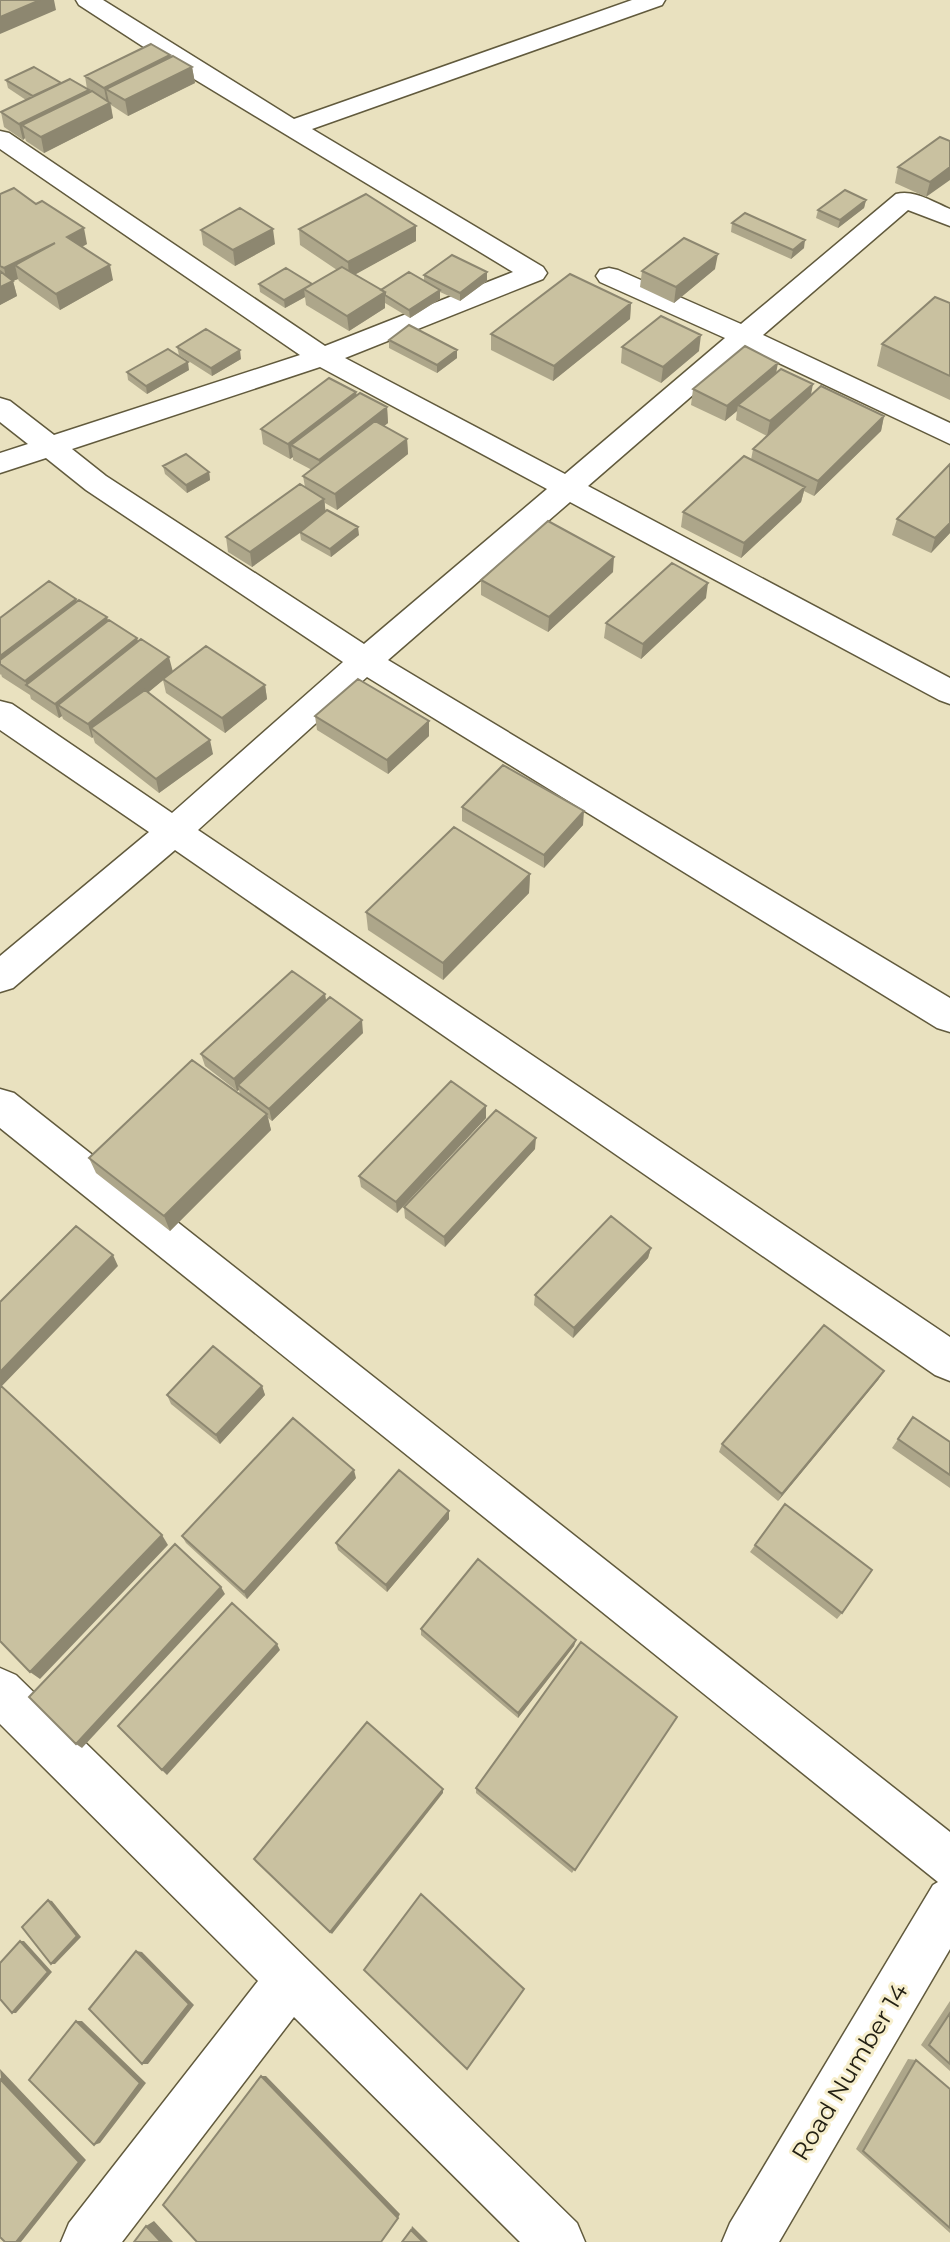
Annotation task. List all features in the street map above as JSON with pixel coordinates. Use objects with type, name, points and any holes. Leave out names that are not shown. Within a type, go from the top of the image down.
[{"type":"street","points":[[0,463],[322,357],[534,273],[292,128],[87,0]]},
{"type":"street","points":[[292,128],[653,0]]},
{"type":"street","points":[[0,138],[322,357],[950,692]]},
{"type":"street","points":[[0,977],[175,830],[365,661],[905,199],[950,218]]},
{"type":"street","points":[[610,276],[744,336],[950,435]]},
{"type":"street","points":[[0,407],[96,483],[365,661],[950,1017]]},
{"type":"street","points":[[0,713],[950,1361]]},
{"type":"street","points":[[0,1105],[950,1863]]},
{"type":"street","points":[[0,1691],[558,2242]]},
{"type":"street","name":"Road Number 14","points":[[749,2242],[950,1902]]},
{"type":"street","points":[[88,2242],[290,1980]]},
{"type":"building","points":[[0,0],[40,0],[0,17]]},
{"type":"building","points":[[151,44],[170,55],[104,88],[85,76]]},
{"type":"building","points":[[173,56],[192,67],[125,100],[106,89]]},
{"type":"building","points":[[34,67],[61,83],[33,96],[6,80]]},
{"type":"building","points":[[70,79],[89,90],[19,124],[1,112]]},
{"type":"building","points":[[92,91],[110,103],[41,137],[22,125]]},
{"type":"building","points":[[940,137],[950,141],[950,167],[930,182],[898,167]]},
{"type":"building","points":[[14,188],[36,204],[42,201],[84,228],[67,237],[110,265],[56,294],[15,265],[55,243],[4,268],[0,266],[0,194]]},
{"type":"building","points":[[845,190],[866,200],[840,220],[818,210]]},
{"type":"building","points":[[366,194],[416,226],[348,262],[299,229]]},
{"type":"building","points":[[240,208],[273,229],[233,250],[201,230]]},
{"type":"building","points":[[745,213],[805,240],[793,250],[732,223]]},
{"type":"building","points":[[684,238],[718,254],[676,287],[642,271]]},
{"type":"building","points":[[452,255],[487,272],[460,293],[424,275]]},
{"type":"building","points":[[342,267],[385,292],[347,316],[304,289]]},
{"type":"building","points":[[286,268],[312,284],[284,300],[259,284]]},
{"type":"building","points":[[0,271],[13,281],[0,287]]},
{"type":"building","points":[[409,272],[440,290],[409,310],[381,290]]},
{"type":"building","points":[[570,274],[631,303],[554,366],[491,334]]},
{"type":"building","points":[[935,297],[950,303],[950,376],[882,344]]},
{"type":"building","points":[[661,316],[701,335],[663,367],[622,347]]},
{"type":"building","points":[[409,325],[457,350],[437,365],[389,340]]},
{"type":"building","points":[[206,329],[240,350],[211,368],[177,347]]},
{"type":"building","points":[[745,346],[778,363],[727,406],[693,389]]},
{"type":"building","points":[[168,349],[188,362],[146,386],[127,372]]},
{"type":"building","points":[[781,369],[813,384],[770,421],[738,405]]},
{"type":"building","points":[[329,378],[356,392],[288,444],[261,429]]},
{"type":"building","points":[[821,386],[884,416],[818,481],[753,449]]},
{"type":"building","points":[[360,393],[387,407],[319,460],[291,445]]},
{"type":"building","points":[[375,421],[407,439],[335,494],[303,476]]},
{"type":"building","points":[[186,454],[209,472],[186,485],[163,466]]},
{"type":"building","points":[[744,456],[805,487],[744,543],[683,512]]},
{"type":"building","points":[[950,464],[950,523],[935,538],[897,519]]},
{"type":"building","points":[[300,484],[324,499],[250,552],[226,537]]},
{"type":"building","points":[[327,510],[358,527],[330,549],[300,532]]},
{"type":"building","points":[[548,521],[614,557],[549,617],[481,580]]},
{"type":"building","points":[[672,563],[708,583],[643,644],[606,623]]},
{"type":"building","points":[[49,581],[76,599],[0,656],[0,618]]},
{"type":"building","points":[[79,600],[107,617],[25,681],[0,664],[0,660]]},
{"type":"building","points":[[109,620],[137,638],[55,704],[26,685]]},
{"type":"building","points":[[141,639],[169,657],[88,724],[58,705]]},
{"type":"building","points":[[206,646],[265,685],[222,718],[163,679]]},
{"type":"building","points":[[358,679],[429,721],[387,760],[315,716]]},
{"type":"building","points":[[145,690],[210,740],[156,779],[91,728]]},
{"type":"building","points":[[503,765],[584,811],[544,855],[462,807]]},
{"type":"building","points":[[454,827],[530,874],[443,963],[366,912]]},
{"type":"building","points":[[292,971],[325,994],[234,1079],[201,1054]]},
{"type":"building","points":[[330,997],[362,1020],[269,1109],[238,1085]]},
{"type":"building","points":[[192,1060],[267,1114],[164,1216],[89,1158]]},
{"type":"building","points":[[451,1081],[486,1106],[396,1202],[359,1176]]},
{"type":"building","points":[[496,1110],[536,1138],[444,1237],[404,1207]]},
{"type":"building","points":[[611,1216],[651,1248],[574,1328],[535,1295]]},
{"type":"building","points":[[76,1226],[113,1255],[0,1372],[0,1302]]},
{"type":"building","points":[[824,1325],[884,1371],[782,1494],[722,1444]]},
{"type":"building","points":[[213,1346],[262,1386],[216,1435],[167,1395]]},
{"type":"building","points":[[0,1385],[162,1535],[30,1672],[0,1641]]},
{"type":"building","points":[[913,1417],[950,1442],[950,1475],[898,1439]]},
{"type":"building","points":[[293,1418],[354,1470],[244,1592],[182,1536]]},
{"type":"building","points":[[399,1470],[449,1511],[386,1585],[336,1543]]},
{"type":"building","points":[[785,1504],[872,1570],[842,1613],[755,1545]]},
{"type":"building","points":[[175,1544],[221,1587],[76,1744],[29,1697]]},
{"type":"building","points":[[478,1559],[576,1640],[518,1713],[421,1629]]},
{"type":"building","points":[[232,1603],[277,1644],[162,1770],[118,1726]]},
{"type":"building","points":[[581,1642],[677,1717],[575,1870],[476,1788]]},
{"type":"building","points":[[367,1722],[443,1789],[330,1932],[254,1859]]},
{"type":"building","points":[[421,1894],[524,1989],[467,2069],[364,1970]]},
{"type":"building","points":[[48,1900],[77,1936],[51,1964],[22,1927]]},
{"type":"building","points":[[20,1941],[48,1972],[12,2013],[0,1999],[0,1963]]},
{"type":"building","points":[[136,1951],[189,2004],[142,2064],[89,2009]]},
{"type":"building","points":[[950,2013],[950,2064],[929,2045]]},
{"type":"building","points":[[76,2021],[140,2083],[94,2145],[29,2080]]},
{"type":"building","points":[[916,2060],[950,2089],[950,2228],[863,2151]]},
{"type":"building","points":[[261,2076],[398,2218],[381,2242],[197,2242],[163,2205]]},
{"type":"building","points":[[0,2079],[79,2162],[16,2242],[5,2242],[0,2237]]},
{"type":"building","points":[[146,2226],[161,2242],[134,2242]]},
{"type":"building","points":[[411,2230],[423,2242],[402,2242]]}]
